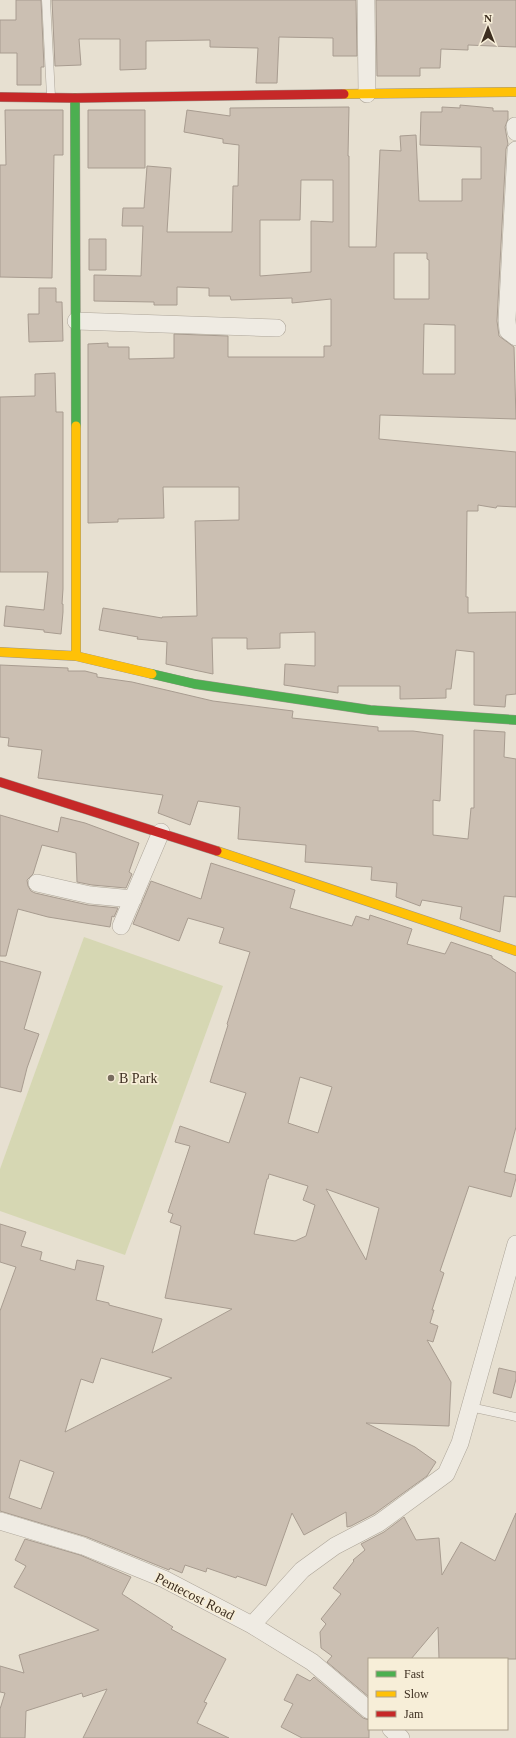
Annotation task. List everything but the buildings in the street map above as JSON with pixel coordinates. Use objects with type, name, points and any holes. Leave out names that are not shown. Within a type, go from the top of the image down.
[{"type":"street","points":[[366,0],[366,94]]},
{"type":"street","points":[[0,97],[74,98],[516,92]]},
{"type":"street","points":[[74,98],[76,321],[76,656]]},
{"type":"street","points":[[516,150],[507,328],[508,331],[516,337]]},
{"type":"street","points":[[76,321],[277,328]]},
{"type":"street","points":[[0,652],[76,656],[195,684],[370,710],[516,720]]},
{"type":"street","points":[[0,782],[161,832],[516,951]]},
{"type":"street","points":[[121,926],[161,832]]},
{"type":"street","points":[[37,883],[90,895],[133,899]]},
{"type":"street","points":[[252,1625],[302,1570],[335,1546],[379,1522],[446,1474],[460,1444],[516,1244]]},
{"type":"street","name":"Pentecost Road","points":[[0,1521],[83,1546],[164,1579],[252,1625],[312,1662],[368,1709]]},
{"type":"street","points":[[392,1730],[401,1738]]},
{"type":"lane","points":[[46,0],[51,97]]},
{"type":"lane","points":[[470,1407],[516,1417]]},
{"type":"green space","name":"B Park","points":[[84,937],[223,986],[125,1255],[0,1211],[0,1169]]},
{"type":"traffic: fast","points":[[75,98],[76,426]]},
{"type":"traffic: fast","points":[[152,674],[195,684],[370,710],[516,720]]},
{"type":"traffic: slow","points":[[344,94],[516,92]]},
{"type":"traffic: slow","points":[[76,426],[76,656]]},
{"type":"traffic: slow","points":[[0,652],[76,656],[152,674]]},
{"type":"traffic: slow","points":[[217,851],[516,951]]},
{"type":"traffic: jam","points":[[0,97],[75,98],[344,94]]},
{"type":"traffic: jam","points":[[0,782],[217,851]]},
{"type":"place","name":"B Park","points":[[111,1078]]}]
